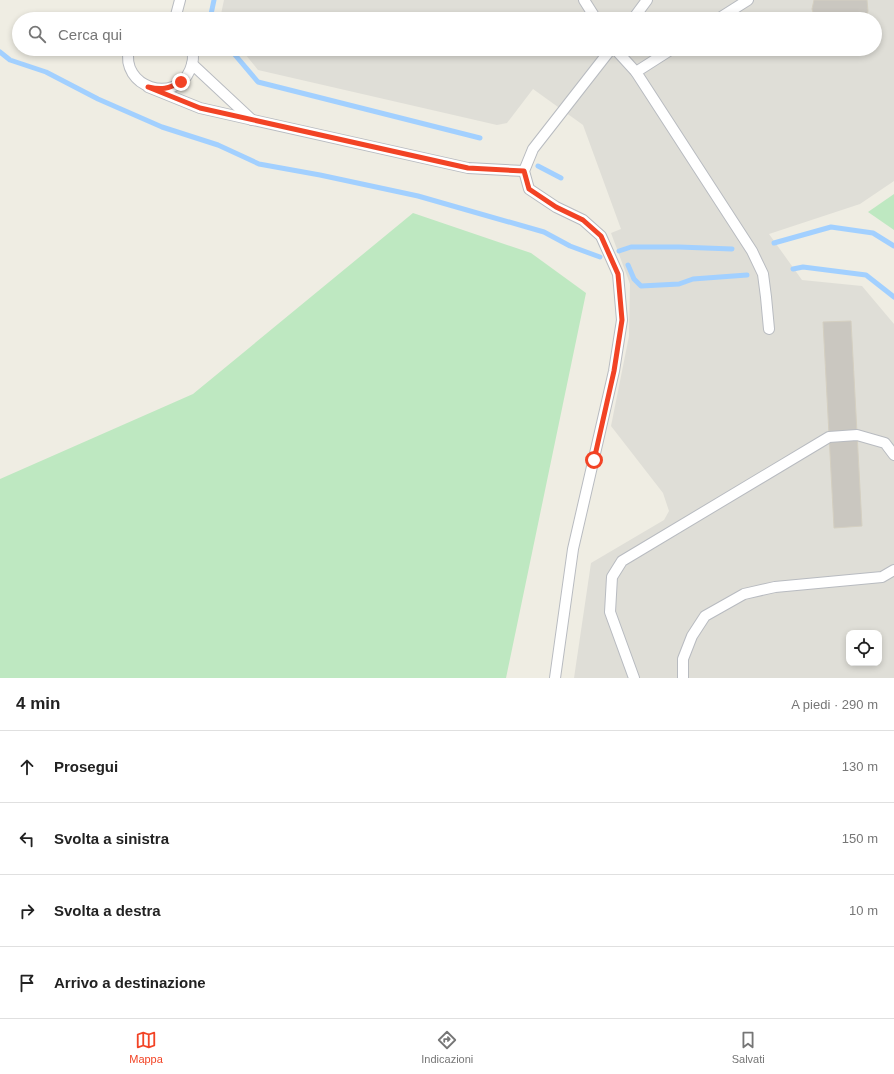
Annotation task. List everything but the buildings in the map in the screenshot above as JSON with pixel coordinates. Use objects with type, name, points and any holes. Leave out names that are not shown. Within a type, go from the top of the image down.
[{"type":"lane","points":[[177,12],[180,0]]},
{"type":"lane","points":[[584,0],[592,12]]},
{"type":"lane","points":[[639,12],[647,0]]},
{"type":"lane","points":[[729,12],[748,0]]},
{"type":"lane","points":[[127,56],[128,64],[132,74],[139,82],[200,108],[468,168],[524,171]]},
{"type":"lane","points":[[148,87],[159,89],[170,88],[181,82],[188,74],[192,64],[193,56]]},
{"type":"lane","points":[[555,678],[573,549],[614,371],[622,320],[618,274],[601,236],[583,220],[556,207],[529,189],[524,171],[534,148],[606,56]]},
{"type":"lane","points":[[621,56],[636,72],[752,251],[763,274],[769,329]]},
{"type":"lane","points":[[636,72],[661,56]]},
{"type":"lane","points":[[192,64],[253,120]]},
{"type":"lane","points":[[634,678],[610,612],[612,577],[622,561],[829,437],[857,435],[885,443],[894,455]]},
{"type":"lane","points":[[682,678],[683,659],[692,636],[706,616],[744,594],[775,586],[882,577],[894,570]]},
{"type":"shaded area","points":[[224,0],[894,0],[894,181],[860,204],[769,234],[802,280],[862,286],[894,324],[894,678],[574,678],[591,563],[664,520],[669,511],[663,493],[611,426],[629,336],[630,284],[611,233],[621,229],[583,125],[533,89],[507,123],[497,125],[258,70],[247,56],[882,56],[882,12],[221,12]]},
{"type":"green space","points":[[894,194],[894,230],[868,212]]},
{"type":"green space","points":[[413,213],[531,253],[586,293],[506,678],[0,678],[0,479],[193,394]]},
{"type":"waterway","points":[[211,12],[214,0]]},
{"type":"waterway","points":[[0,52],[10,60],[46,72],[98,99],[162,127],[218,145],[259,164],[320,175],[418,196],[544,232],[570,246],[600,257]]},
{"type":"waterway","points":[[236,56],[258,82],[480,138]]},
{"type":"waterway","points":[[538,166],[561,178]]},
{"type":"waterway","points":[[774,243],[831,227],[873,233],[894,246]]},
{"type":"waterway","points":[[619,251],[631,247],[732,249]]},
{"type":"waterway","points":[[628,265],[634,279],[641,286],[679,284],[693,279],[747,275]]},
{"type":"waterway","points":[[793,269],[803,267],[866,275],[894,297]]},
{"type":"route","points":[[181,82],[170,88],[159,89],[148,87],[200,108],[468,168],[524,171],[529,189],[556,207],[583,220],[601,236],[618,274],[622,320],[614,371],[594,460]]}]
